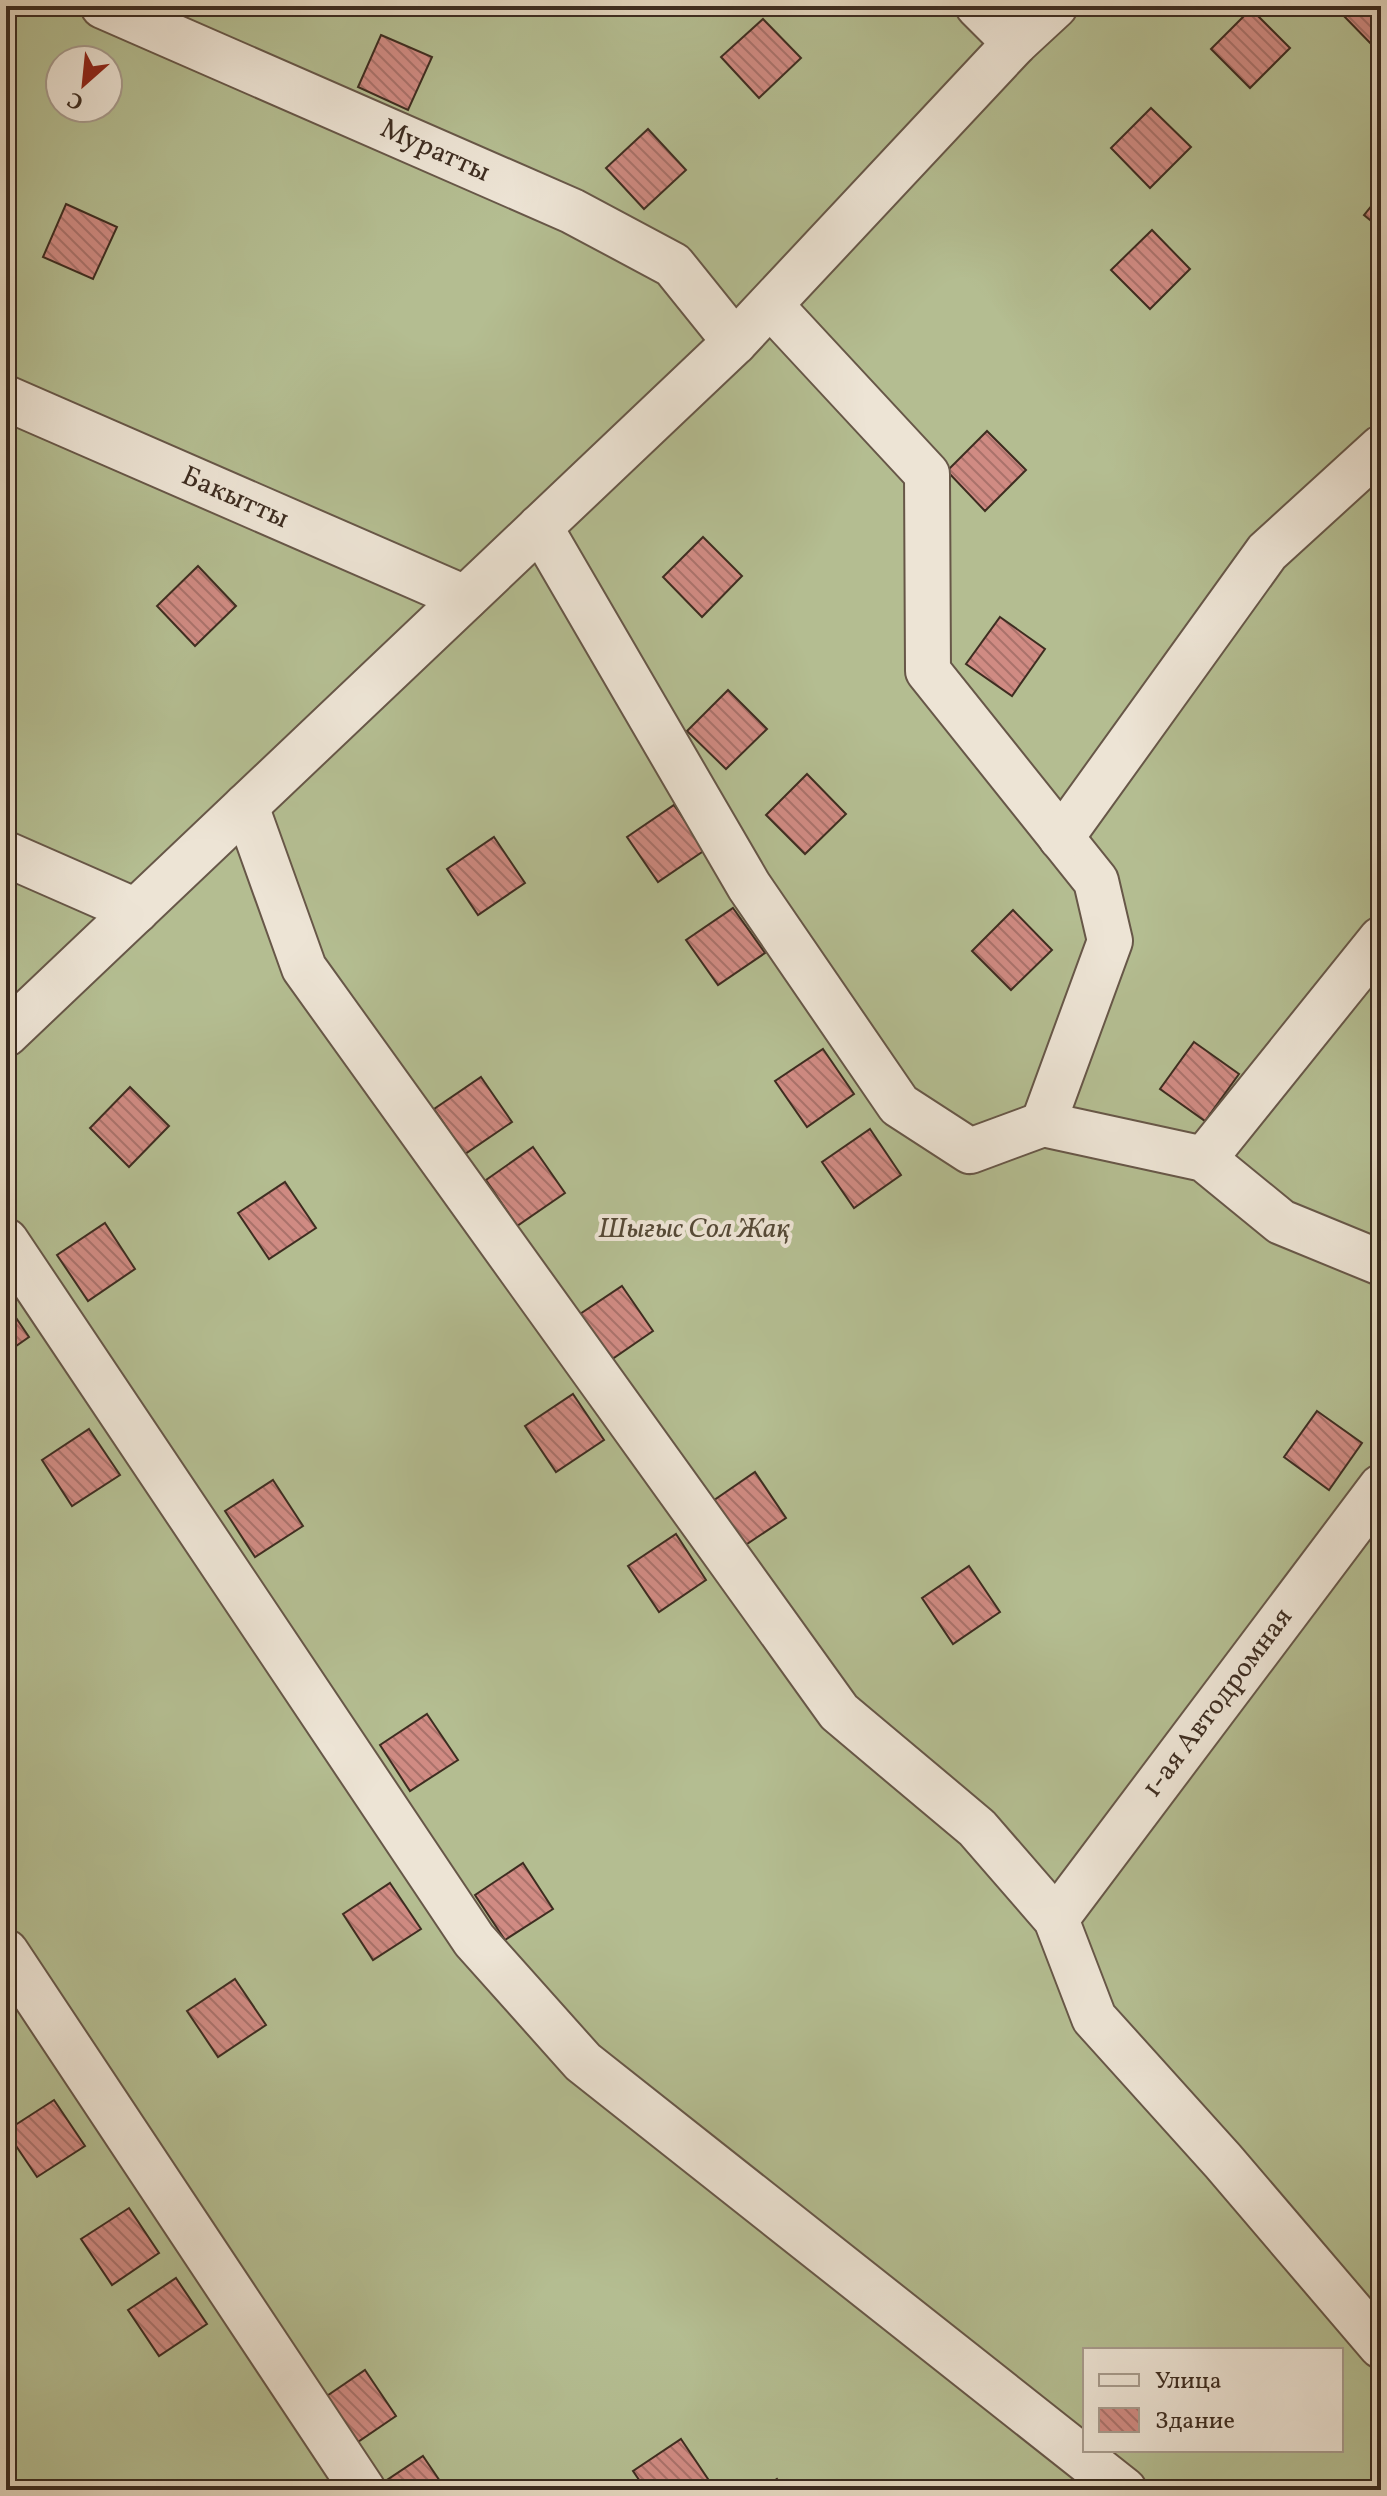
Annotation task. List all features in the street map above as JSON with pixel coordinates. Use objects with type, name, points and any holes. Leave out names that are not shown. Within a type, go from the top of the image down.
[{"type":"street","name":"Муратты","points":[[103,6],[572,211],[661,258],[673,265],[735,342]]},
{"type":"street","points":[[978,6],[1015,43]]},
{"type":"street","points":[[6,1034],[735,342],[1015,43],[1055,6]]},
{"type":"street","points":[[771,306],[927,474],[928,671],[1096,881],[1110,941],[1043,1124]]},
{"type":"street","name":"Бакытты","points":[[6,398],[465,598]]},
{"type":"street","points":[[1061,838],[1267,552],[1381,448]]},
{"type":"street","points":[[540,527],[749,886],[899,1105],[970,1151],[1043,1124],[1204,1159],[1281,1222],[1381,1263]]},
{"type":"street","points":[[246,806],[304,968],[839,1712],[977,1828],[1056,1919],[1094,2018],[1223,2161],[1381,2346]]},
{"type":"street","points":[[6,854],[136,911]]},
{"type":"street","points":[[1204,1159],[1381,939]]},
{"type":"street","points":[[6,1241],[474,1940],[583,2062],[1124,2490]]},
{"type":"street","name":"1-ая Автодромная","points":[[1056,1919],[1381,1487]]},
{"type":"street","points":[[6,1952],[363,2490]]},
{"type":"green space","name":"Шығыс Сол Жақ","points":[[6,6],[1381,6],[1381,2490],[6,2490]]},
{"type":"building","points":[[1344,6],[1381,6],[1381,48],[1378,51],[1339,11]]},
{"type":"building","points":[[1251,9],[1290,48],[1250,88],[1211,49]]},
{"type":"building","points":[[763,19],[801,58],[759,98],[721,57]]},
{"type":"building","points":[[381,35],[432,57],[408,110],[358,87]]},
{"type":"building","points":[[1151,108],[1191,147],[1150,188],[1111,148]]},
{"type":"building","points":[[648,129],[686,170],[644,209],[606,168]]},
{"type":"building","points":[[1381,194],[1381,229],[1364,215]]},
{"type":"building","points":[[66,204],[117,227],[93,279],[43,257]]},
{"type":"building","points":[[1152,230],[1190,269],[1150,309],[1111,270]]},
{"type":"building","points":[[987,431],[1026,470],[985,511],[947,471]]},
{"type":"building","points":[[703,537],[742,576],[702,617],[663,577]]},
{"type":"building","points":[[198,566],[236,606],[195,646],[157,606]]},
{"type":"building","points":[[1000,617],[1045,649],[1012,696],[966,664]]},
{"type":"building","points":[[728,690],[767,729],[726,769],[687,731]]},
{"type":"building","points":[[807,774],[846,814],[805,854],[766,815]]},
{"type":"building","points":[[674,805],[705,850],[658,882],[627,837]]},
{"type":"building","points":[[494,837],[525,883],[478,915],[447,869]]},
{"type":"building","points":[[733,908],[765,953],[718,985],[686,940]]},
{"type":"building","points":[[1013,910],[1052,950],[1011,990],[972,951]]},
{"type":"building","points":[[1194,1042],[1239,1074],[1205,1121],[1160,1089]]},
{"type":"building","points":[[823,1049],[854,1094],[807,1127],[775,1081]]},
{"type":"building","points":[[481,1077],[512,1122],[465,1154],[434,1109]]},
{"type":"building","points":[[130,1087],[169,1126],[129,1167],[90,1128]]},
{"type":"building","points":[[870,1129],[901,1175],[854,1208],[822,1162]]},
{"type":"building","points":[[533,1147],[565,1193],[517,1226],[486,1180]]},
{"type":"building","points":[[285,1182],[316,1228],[269,1259],[238,1213]]},
{"type":"building","points":[[105,1223],[135,1269],[88,1301],[57,1255]]},
{"type":"building","points":[[622,1286],[653,1331],[605,1364],[574,1318]]},
{"type":"building","points":[[6,1303],[29,1337],[6,1353]]},
{"type":"building","points":[[573,1394],[604,1440],[556,1472],[525,1426]]},
{"type":"building","points":[[1317,1411],[1362,1443],[1329,1490],[1284,1457]]},
{"type":"building","points":[[89,1429],[120,1475],[72,1506],[42,1460]]},
{"type":"building","points":[[755,1472],[786,1518],[738,1550],[707,1505]]},
{"type":"building","points":[[273,1480],[303,1526],[255,1557],[225,1511]]},
{"type":"building","points":[[676,1534],[706,1580],[659,1612],[628,1566]]},
{"type":"building","points":[[969,1566],[1000,1612],[953,1644],[922,1598]]},
{"type":"building","points":[[427,1714],[458,1760],[410,1791],[380,1745]]},
{"type":"building","points":[[523,1863],[553,1909],[505,1940],[475,1895]]},
{"type":"building","points":[[390,1883],[421,1929],[373,1960],[343,1914]]},
{"type":"building","points":[[235,1979],[266,2025],[218,2057],[187,2011]]},
{"type":"building","points":[[54,2100],[85,2146],[37,2177],[6,2131]]},
{"type":"building","points":[[129,2208],[159,2253],[112,2285],[81,2239]]},
{"type":"building","points":[[176,2278],[207,2324],[159,2356],[128,2310]]},
{"type":"building","points":[[365,2370],[396,2416],[349,2448],[318,2402]]},
{"type":"building","points":[[681,2439],[712,2485],[704,2490],[646,2490],[633,2471]]},
{"type":"building","points":[[423,2456],[446,2490],[375,2488]]},
{"type":"building","points":[[777,2479],[785,2490],[761,2490]]}]
